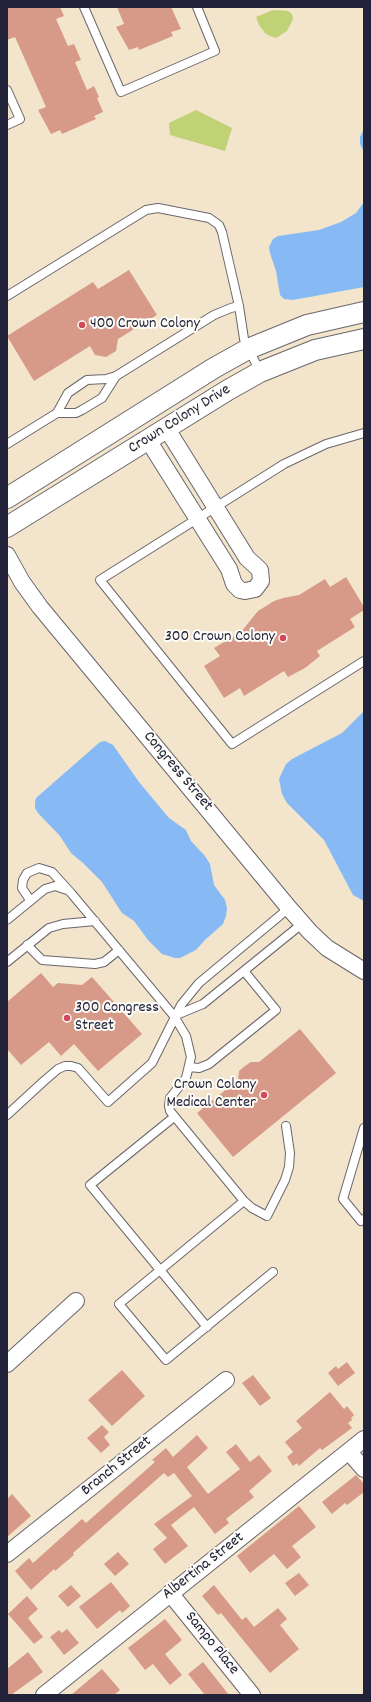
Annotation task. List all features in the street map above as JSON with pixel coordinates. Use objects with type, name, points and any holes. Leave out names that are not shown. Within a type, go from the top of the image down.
[{"type":"street","name":"Crown Colony Drive","points":[[7,498],[248,348],[307,325],[364,312]]},
{"type":"street","name":"Crown Colony Drive","points":[[7,527],[228,390],[260,372],[315,350],[364,339]]},
{"type":"street","points":[[148,440],[229,569],[234,584],[240,590],[248,592],[255,589],[259,586],[262,578],[260,570],[248,558],[166,429]]},
{"type":"street","name":"Congress Street","points":[[7,556],[22,582],[40,607],[289,908],[327,948],[364,971]]},
{"type":"street","points":[[233,580],[233,572],[239,565],[246,562],[256,565]]},
{"type":"street","points":[[7,1364],[76,1301]]},
{"type":"street","name":"Branch Street","points":[[7,1554],[226,1380]]},
{"type":"street","name":"Albertina Street","points":[[44,1695],[364,1439]]},
{"type":"street","points":[[349,1452],[364,1470]]},
{"type":"street","name":"Sampo Place","points":[[170,1593],[252,1695]]},
{"type":"lane","points":[[84,7],[121,92],[215,51],[197,7]]},
{"type":"lane","points":[[7,90],[20,119],[7,125]]},
{"type":"lane","points":[[7,296],[146,210],[158,208],[209,218],[219,225],[222,232],[239,306],[243,336],[260,372]]},
{"type":"lane","points":[[57,413],[68,393],[87,380],[106,379],[116,376],[220,311],[239,306]]},
{"type":"lane","points":[[7,444],[57,413],[79,412],[99,400],[116,376]]},
{"type":"lane","points":[[364,433],[335,441],[301,455],[197,518],[100,580],[232,744],[364,661]]},
{"type":"lane","points":[[30,900],[22,888],[23,880],[29,871],[43,868],[52,872],[71,892],[174,1016],[183,1031],[190,1048],[191,1057],[184,1080],[170,1098],[169,1108],[244,1201],[252,1208],[267,1216],[285,1180],[289,1166],[290,1153],[286,1126]]},
{"type":"lane","points":[[7,920],[41,891],[51,886],[62,887],[71,892]]},
{"type":"lane","points":[[7,1115],[58,1069],[67,1066],[76,1067],[80,1070],[108,1102],[152,1063],[174,1016],[186,997],[199,983],[289,908]]},
{"type":"lane","points":[[7,962],[44,931],[54,926],[95,921]]},
{"type":"lane","points":[[174,1016],[203,1004],[302,923]]},
{"type":"lane","points":[[27,945],[42,960],[95,964],[104,962],[119,950]]},
{"type":"lane","points":[[189,1067],[199,1068],[209,1064],[276,1010],[244,971]]},
{"type":"lane","points":[[174,1116],[90,1185],[207,1327]]},
{"type":"lane","points":[[364,1128],[343,1199],[361,1222],[364,1218]]},
{"type":"lane","points":[[244,1201],[119,1304],[166,1360],[273,1272]]},
{"type":"green space","points":[[273,10],[288,11],[292,14],[293,19],[287,31],[276,38],[265,33],[259,25],[256,17]]},
{"type":"green space","points":[[196,110],[232,128],[225,151],[170,135],[169,123]]},
{"type":"water","points":[[364,129],[364,152],[360,144],[360,137]]},
{"type":"water","points":[[364,202],[364,287],[293,300],[284,299],[280,295],[276,271],[270,253],[269,247],[273,239],[278,236],[319,230],[341,222],[356,213]]},
{"type":"water","points":[[364,711],[364,901],[353,895],[324,840],[287,803],[282,794],[279,779],[286,764],[292,759],[342,733]]},
{"type":"water","points":[[105,741],[113,745],[139,782],[169,818],[186,830],[191,841],[205,856],[210,864],[214,885],[225,900],[227,908],[223,924],[196,950],[180,958],[162,954],[148,940],[134,921],[122,913],[102,882],[71,853],[60,836],[35,808],[36,798],[100,742]]},
{"type":"building","points":[[7,7],[60,7],[64,16],[56,19],[68,46],[74,44],[81,60],[75,62],[87,90],[94,86],[99,97],[97,98],[103,112],[94,116],[96,119],[62,134],[60,130],[51,134],[38,110],[46,107],[15,37],[7,40]]},
{"type":"building","points":[[117,7],[171,7],[181,29],[171,32],[173,36],[139,50],[138,47],[129,50],[116,27],[124,24]]},
{"type":"building","name":"400 Crown Colony","points":[[129,270],[157,315],[118,339],[116,351],[106,357],[95,355],[90,346],[34,381],[7,336],[93,282],[98,289]]},
{"type":"building","name":"300 Crown Colony","points":[[346,577],[364,607],[364,610],[350,619],[355,627],[317,651],[320,656],[305,668],[288,677],[284,671],[244,696],[240,688],[224,698],[204,666],[220,656],[214,648],[241,632],[258,611],[274,601],[299,595],[325,579],[330,587]]},
{"type":"building","name":"300 Congress Street","points":[[41,973],[53,987],[58,983],[82,985],[92,977],[142,1034],[98,1071],[74,1044],[61,1056],[49,1042],[21,1065],[7,1049],[7,1002]]},
{"type":"building","name":"Crown Colony Medical Center","points":[[300,1029],[336,1073],[233,1157],[197,1113],[238,1080],[239,1071],[245,1066],[251,1062],[259,1062]]},
{"type":"building","points":[[347,1362],[355,1373],[338,1386],[328,1373],[336,1366],[338,1369]]},
{"type":"building","points":[[122,1370],[145,1396],[112,1426],[88,1400]]},
{"type":"building","points":[[253,1375],[271,1398],[260,1406],[242,1383]]},
{"type":"building","points":[[330,1392],[344,1409],[347,1406],[354,1415],[351,1418],[352,1420],[348,1423],[352,1428],[322,1450],[320,1448],[299,1466],[297,1463],[293,1466],[287,1457],[293,1452],[285,1442],[302,1428],[296,1421]]},
{"type":"building","points":[[102,1425],[109,1432],[104,1437],[110,1445],[101,1453],[87,1438]]},
{"type":"building","points":[[197,1435],[208,1448],[187,1467],[208,1494],[240,1469],[226,1452],[236,1444],[250,1462],[259,1455],[272,1471],[249,1491],[254,1497],[226,1519],[229,1523],[215,1534],[194,1507],[171,1525],[188,1546],[165,1564],[153,1549],[167,1538],[154,1524],[192,1496],[174,1473],[168,1477],[164,1473],[73,1553],[74,1555],[55,1571],[54,1569],[31,1590],[15,1571],[29,1558],[33,1563],[82,1519],[86,1523],[155,1462],[152,1460],[166,1448],[173,1457]]},
{"type":"building","points":[[356,1475],[364,1484],[364,1492],[347,1505],[345,1503],[332,1514],[322,1502]]},
{"type":"building","points":[[12,1494],[31,1516],[7,1537],[7,1499]]},
{"type":"building","points":[[299,1506],[316,1527],[292,1546],[301,1557],[287,1569],[274,1554],[250,1573],[237,1556]]},
{"type":"building","points":[[118,1552],[129,1564],[115,1576],[104,1564]]},
{"type":"building","points":[[299,1573],[309,1585],[295,1596],[285,1583]]},
{"type":"building","points":[[111,1582],[130,1606],[122,1613],[120,1610],[97,1629],[79,1607]]},
{"type":"building","points":[[71,1585],[81,1596],[68,1607],[58,1596]]},
{"type":"building","points":[[214,1585],[242,1620],[246,1617],[254,1627],[278,1608],[287,1619],[280,1625],[299,1649],[270,1673],[221,1613],[218,1615],[202,1596]]},
{"type":"building","points":[[27,1596],[38,1609],[28,1618],[43,1637],[34,1644],[8,1614]]},
{"type":"building","points":[[165,1619],[182,1640],[165,1654],[182,1675],[170,1685],[153,1664],[145,1670],[128,1648]]},
{"type":"building","points":[[67,1629],[79,1643],[64,1655],[50,1637],[59,1630],[62,1633]]},
{"type":"building","points":[[28,1652],[43,1672],[11,1695],[7,1695],[7,1669]]},
{"type":"building","points":[[203,1662],[229,1695],[205,1695],[188,1674]]},
{"type":"building","points":[[102,1669],[120,1690],[114,1695],[71,1695]]},
{"type":"place","name":"400 Crown Colony","points":[[82,325]]},
{"type":"place","name":"300 Crown Colony","points":[[283,638]]},
{"type":"place","name":"300 Congress Street","points":[[67,1018]]},
{"type":"place","name":"Crown Colony Medical Center","points":[[264,1095]]}]
